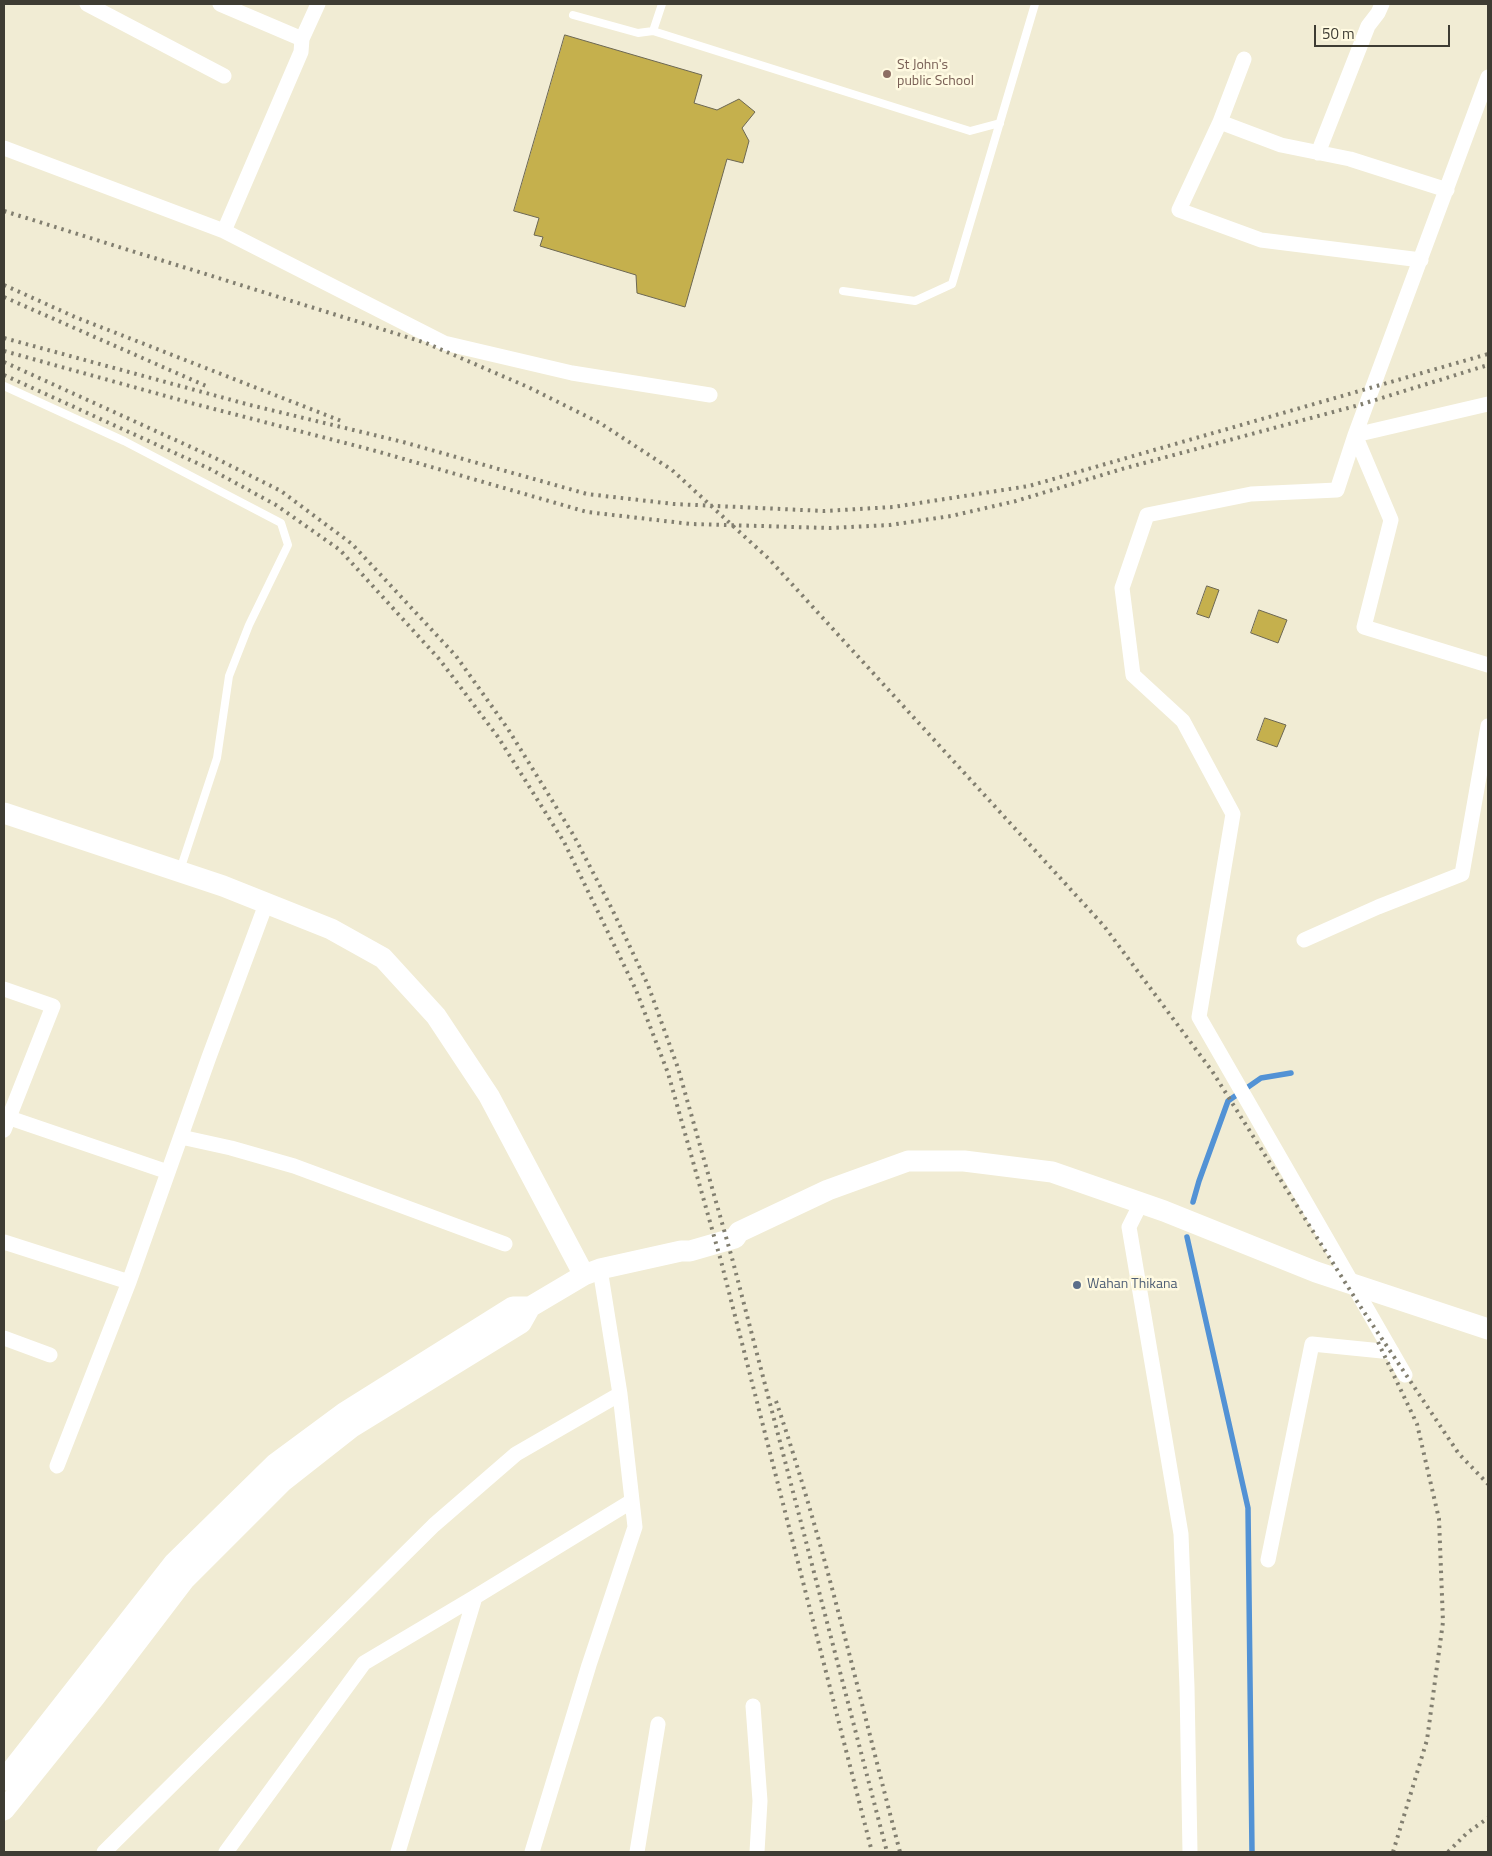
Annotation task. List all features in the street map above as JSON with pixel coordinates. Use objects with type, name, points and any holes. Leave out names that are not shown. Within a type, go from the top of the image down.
[{"type":"main road","points":[[4,813],[223,886],[331,929],[383,958],[436,1016],[489,1096],[592,1272]]},
{"type":"main road","points":[[4,1810],[15,1776],[186,1579],[282,1482],[352,1427],[521,1323],[530,1306],[592,1272],[682,1251],[690,1251],[735,1238],[739,1232],[828,1190],[908,1161],[964,1160],[1052,1172],[1141,1203],[1316,1272],[1488,1329]]},
{"type":"street","points":[[88,4],[224,76]]},
{"type":"street","points":[[220,4],[302,38]]},
{"type":"street","points":[[224,230],[301,52],[302,38],[318,4]]},
{"type":"street","points":[[1318,153],[1368,26],[1382,4]]},
{"type":"street","points":[[1244,59],[1220,122],[1179,210],[1262,240],[1421,260]]},
{"type":"street","points":[[1405,1374],[1199,1017],[1233,814],[1183,721],[1132,675],[1122,588],[1147,515],[1252,494],[1336,490],[1355,434],[1488,77]]},
{"type":"street","points":[[1220,122],[1281,145],[1350,159],[1447,190]]},
{"type":"street","points":[[4,148],[224,230],[444,343],[572,373],[710,395]]},
{"type":"street","points":[[1355,434],[1488,404]]},
{"type":"street","points":[[1355,434],[1391,520],[1364,627],[1488,666]]},
{"type":"street","points":[[1304,940],[1378,907],[1462,874],[1488,726]]},
{"type":"street","points":[[57,1466],[129,1282],[266,904]]},
{"type":"street","points":[[4,989],[53,1006],[5,1121],[168,1172]]},
{"type":"street","points":[[181,1137],[231,1148],[294,1166],[505,1244]]},
{"type":"street","points":[[1141,1203],[1129,1227],[1181,1534],[1187,1688],[1190,1852]]},
{"type":"street","points":[[4,1242],[129,1282]]},
{"type":"street","points":[[532,1852],[589,1666],[635,1527],[620,1394],[592,1272]]},
{"type":"street","points":[[4,1338],[50,1355]]},
{"type":"street","points":[[1268,1560],[1312,1344],[1392,1352]]},
{"type":"street","points":[[104,1852],[434,1525],[516,1454],[620,1394]]},
{"type":"street","points":[[226,1852],[364,1663],[475,1598],[632,1501]]},
{"type":"street","points":[[398,1852],[475,1598]]},
{"type":"street","points":[[753,1706],[760,1801],[757,1852]]},
{"type":"street","points":[[638,1852],[658,1724]]},
{"type":"lane","points":[[653,32],[662,4]]},
{"type":"lane","points":[[843,291],[915,301],[952,284],[1035,4]]},
{"type":"lane","points":[[573,15],[638,33],[653,32],[970,131],[1000,123]]},
{"type":"lane","points":[[4,386],[124,441],[281,524],[288,545],[249,625],[228,676],[217,758],[180,872]]},
{"type":"building","points":[[565,35],[702,75],[694,103],[717,110],[739,99],[755,112],[742,128],[749,141],[743,163],[727,159],[685,307],[637,293],[636,275],[540,246],[543,237],[534,235],[539,218],[514,211]]},
{"type":"building","points":[[1207,586],[1219,590],[1209,618],[1197,614]]},
{"type":"building","points":[[1259,610],[1287,620],[1278,643],[1251,633]]},
{"type":"building","points":[[1265,718],[1286,725],[1277,747],[1257,740]]},
{"type":"waterway","points":[[1193,1202],[1228,1101],[1261,1078],[1291,1073]]},
{"type":"waterway","points":[[1187,1237],[1248,1508],[1252,1852]]},
{"type":"railway","points":[[4,211],[426,343],[528,387],[600,423],[672,470],[769,559],[1104,926],[1212,1071],[1360,1306],[1459,1454],[1488,1484]]},
{"type":"railway","points":[[4,285],[75,317],[344,422]]},
{"type":"railway","points":[[4,297],[206,386]]},
{"type":"railway","points":[[4,338],[250,405],[403,442],[587,494],[674,504],[824,511],[893,507],[1029,486],[1488,354]]},
{"type":"railway","points":[[4,351],[191,403],[376,451],[587,512],[691,524],[829,528],[890,525],[951,516],[1016,501],[1122,469],[1359,405],[1488,365]]},
{"type":"railway","points":[[4,362],[215,458],[281,491],[352,544],[456,656],[508,729],[574,836],[612,909],[648,985],[678,1068],[732,1258],[887,1852]]},
{"type":"railway","points":[[4,375],[210,469],[276,505],[340,550],[440,660],[498,737],[564,842],[636,990],[668,1073],[721,1261],[872,1852]]},
{"type":"railway","points":[[1378,1342],[1417,1424],[1439,1519],[1443,1622],[1427,1740],[1393,1852]]},
{"type":"railway","points":[[776,1401],[827,1568],[900,1852]]},
{"type":"railway","points":[[1448,1852],[1467,1833],[1488,1818]]},
{"type":"place","name":"St John's public School","points":[[887,74]]},
{"type":"place","name":"Wahan Thikana","points":[[1077,1285]]}]
